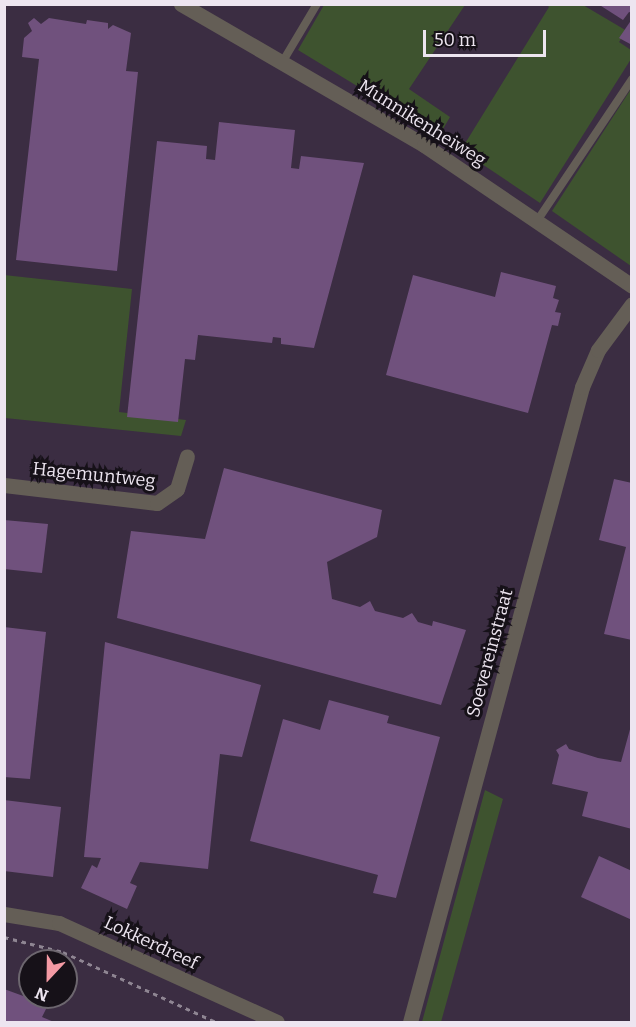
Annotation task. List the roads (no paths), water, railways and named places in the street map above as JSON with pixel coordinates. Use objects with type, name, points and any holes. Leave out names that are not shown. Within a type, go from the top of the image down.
[{"type":"street","name":"Munnikenheiweg","points":[[181,4],[283,61],[424,146],[632,286]]},
{"type":"street","name":"Soevereinstraat","points":[[410,1023],[582,387],[598,350],[632,304]]},
{"type":"street","name":"Hagemuntweg","points":[[4,485],[157,503],[177,489],[187,456]]},
{"type":"street","name":"Lokkerdreef","points":[[4,914],[60,923],[277,1023]]},
{"type":"lane","points":[[283,61],[317,4]]},
{"type":"lane","points":[[537,221],[632,79]]}]
